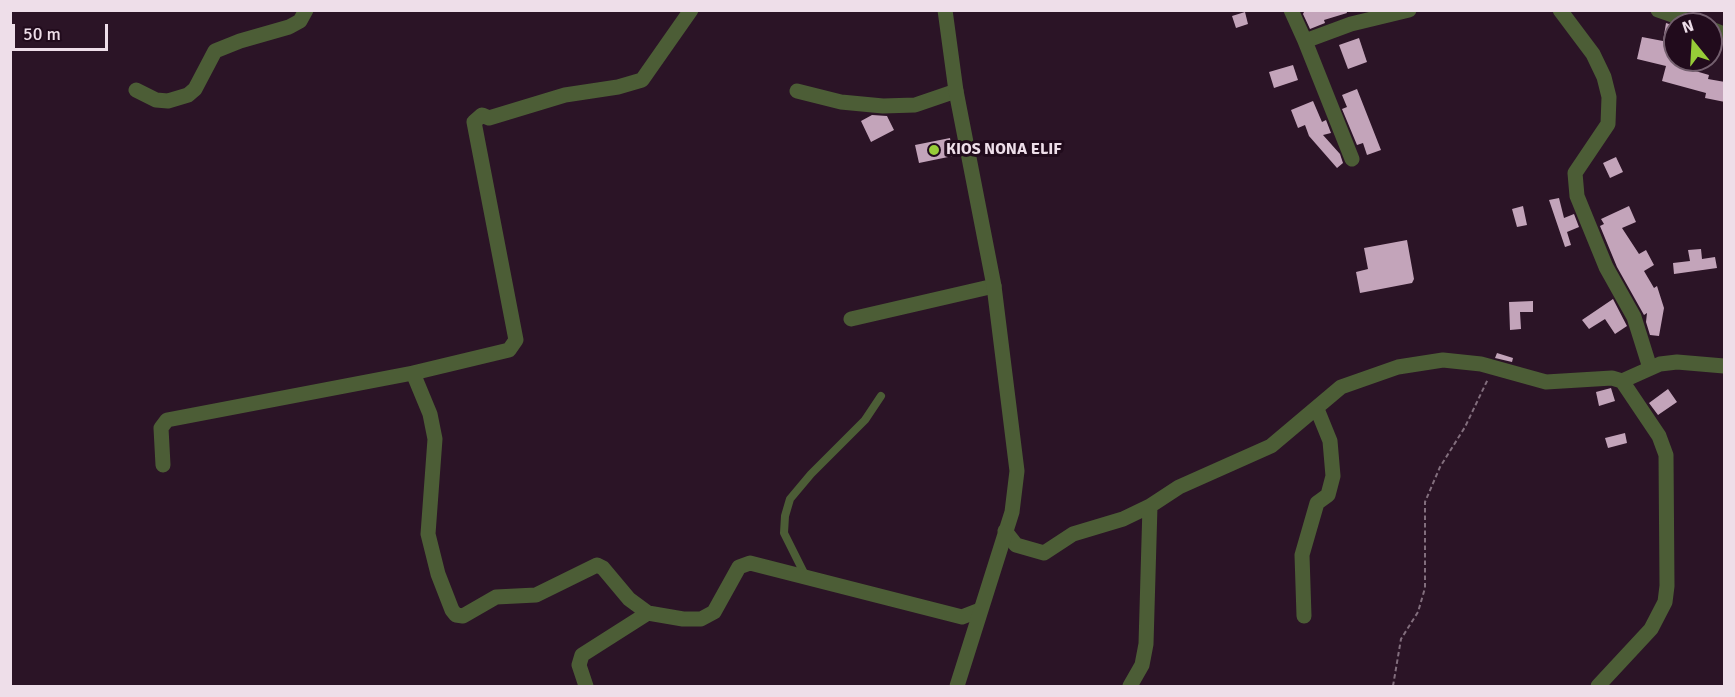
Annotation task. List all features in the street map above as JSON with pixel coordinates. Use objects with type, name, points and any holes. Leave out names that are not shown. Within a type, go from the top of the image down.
[{"type":"street","points":[[136,90],[156,100],[168,101],[188,95],[195,89],[215,51],[240,41],[283,30],[300,21],[306,10]]},
{"type":"street","points":[[164,465],[161,428],[167,420],[413,373],[509,350],[516,340],[474,122],[482,115],[489,118],[565,95],[618,87],[642,80],[691,10]]},
{"type":"street","points":[[945,10],[956,91],[994,286],[1016,449],[1016,491],[957,687]]},
{"type":"street","points":[[1291,10],[1352,159]]},
{"type":"street","points":[[1305,41],[1351,24],[1409,10]]},
{"type":"street","points":[[1560,10],[1593,54],[1604,77],[1609,97],[1608,124],[1575,173],[1577,196],[1606,267],[1634,317],[1650,368]]},
{"type":"street","points":[[797,91],[841,102],[883,106],[915,105],[956,91]]},
{"type":"street","points":[[851,319],[994,286]]},
{"type":"street","points":[[1005,531],[1016,545],[1044,553],[1073,534],[1104,526],[1150,506],[1179,487],[1271,446],[1341,387],[1398,367],[1443,360],[1481,364],[1546,381],[1612,378],[1622,381],[1659,436],[1666,455],[1667,586],[1665,602],[1651,629],[1598,687]]},
{"type":"street","points":[[1622,381],[1650,368],[1677,362],[1725,366]]},
{"type":"street","points":[[413,373],[430,414],[435,439],[428,534],[438,574],[456,615],[468,614],[501,596],[536,595],[597,565],[603,568],[630,599],[648,613],[683,619],[706,617],[714,612],[736,572],[746,563],[962,617],[980,610]]},
{"type":"street","points":[[1304,616],[1302,555],[1317,503],[1328,495],[1333,476],[1330,441],[1317,409]]},
{"type":"street","points":[[1130,687],[1142,665],[1146,644],[1150,506]]},
{"type":"street","points":[[585,687],[579,665],[582,655],[648,613]]},
{"type":"lane","points":[[806,578],[784,533],[790,499],[811,474],[865,420],[881,396]]},
{"type":"path","points":[[1393,687],[1401,639],[1418,612],[1425,588],[1425,502],[1440,467],[1487,382],[1491,368]]},
{"type":"building","points":[[1305,10],[1346,10],[1347,13],[1324,20],[1325,23],[1310,29],[1303,14]]},
{"type":"building","points":[[1245,12],[1248,24],[1236,28],[1232,16]]},
{"type":"building","points":[[1642,37],[1663,41],[1663,65],[1637,59]]},
{"type":"building","points":[[1359,38],[1367,62],[1348,69],[1339,45]]},
{"type":"building","points":[[1293,65],[1298,80],[1274,88],[1269,72]]},
{"type":"building","points":[[1664,72],[1699,72],[1709,75],[1708,79],[1725,82],[1725,102],[1705,98],[1706,93],[1662,81]]},
{"type":"building","points":[[1357,89],[1381,150],[1367,155],[1363,143],[1357,145],[1342,109],[1347,107],[1342,95]]},
{"type":"building","points":[[1313,101],[1322,122],[1326,120],[1331,133],[1323,135],[1340,154],[1343,163],[1337,168],[1309,136],[1305,125],[1298,128],[1291,110]]},
{"type":"building","points":[[872,115],[887,116],[894,130],[871,142],[861,121]]},
{"type":"building","name":"KIOS NONA ELIF","points":[[950,138],[953,156],[919,163],[915,145]]},
{"type":"building","points":[[1616,157],[1623,172],[1610,178],[1603,163]]},
{"type":"building","points":[[1559,198],[1564,218],[1574,214],[1579,227],[1567,232],[1571,245],[1565,247],[1549,200]]},
{"type":"building","points":[[1523,206],[1527,225],[1517,227],[1512,209]]},
{"type":"building","points":[[1629,206],[1636,222],[1622,228],[1639,254],[1646,250],[1654,265],[1644,271],[1654,288],[1657,286],[1664,308],[1659,336],[1650,335],[1646,322],[1647,313],[1644,315],[1617,267],[1600,226],[1604,224],[1601,219]]},
{"type":"building","points":[[1407,240],[1414,279],[1412,283],[1360,293],[1356,272],[1368,269],[1364,248]]},
{"type":"building","points":[[1701,249],[1702,259],[1715,257],[1717,268],[1674,274],[1673,263],[1690,261],[1688,250]]},
{"type":"building","points":[[1613,299],[1627,326],[1615,334],[1605,319],[1589,329],[1582,320]]},
{"type":"building","points":[[1533,301],[1533,312],[1520,312],[1521,329],[1510,330],[1509,302]]},
{"type":"building","points":[[1497,353],[1513,358],[1512,362],[1495,358]]},
{"type":"building","points":[[1611,388],[1615,401],[1599,406],[1596,392]]},
{"type":"building","points":[[1668,389],[1677,402],[1658,415],[1649,403]]},
{"type":"building","points":[[1625,433],[1627,443],[1608,448],[1605,438]]},
{"type":"place","name":"KIOS NONA ELIF","points":[[934,150]]}]
